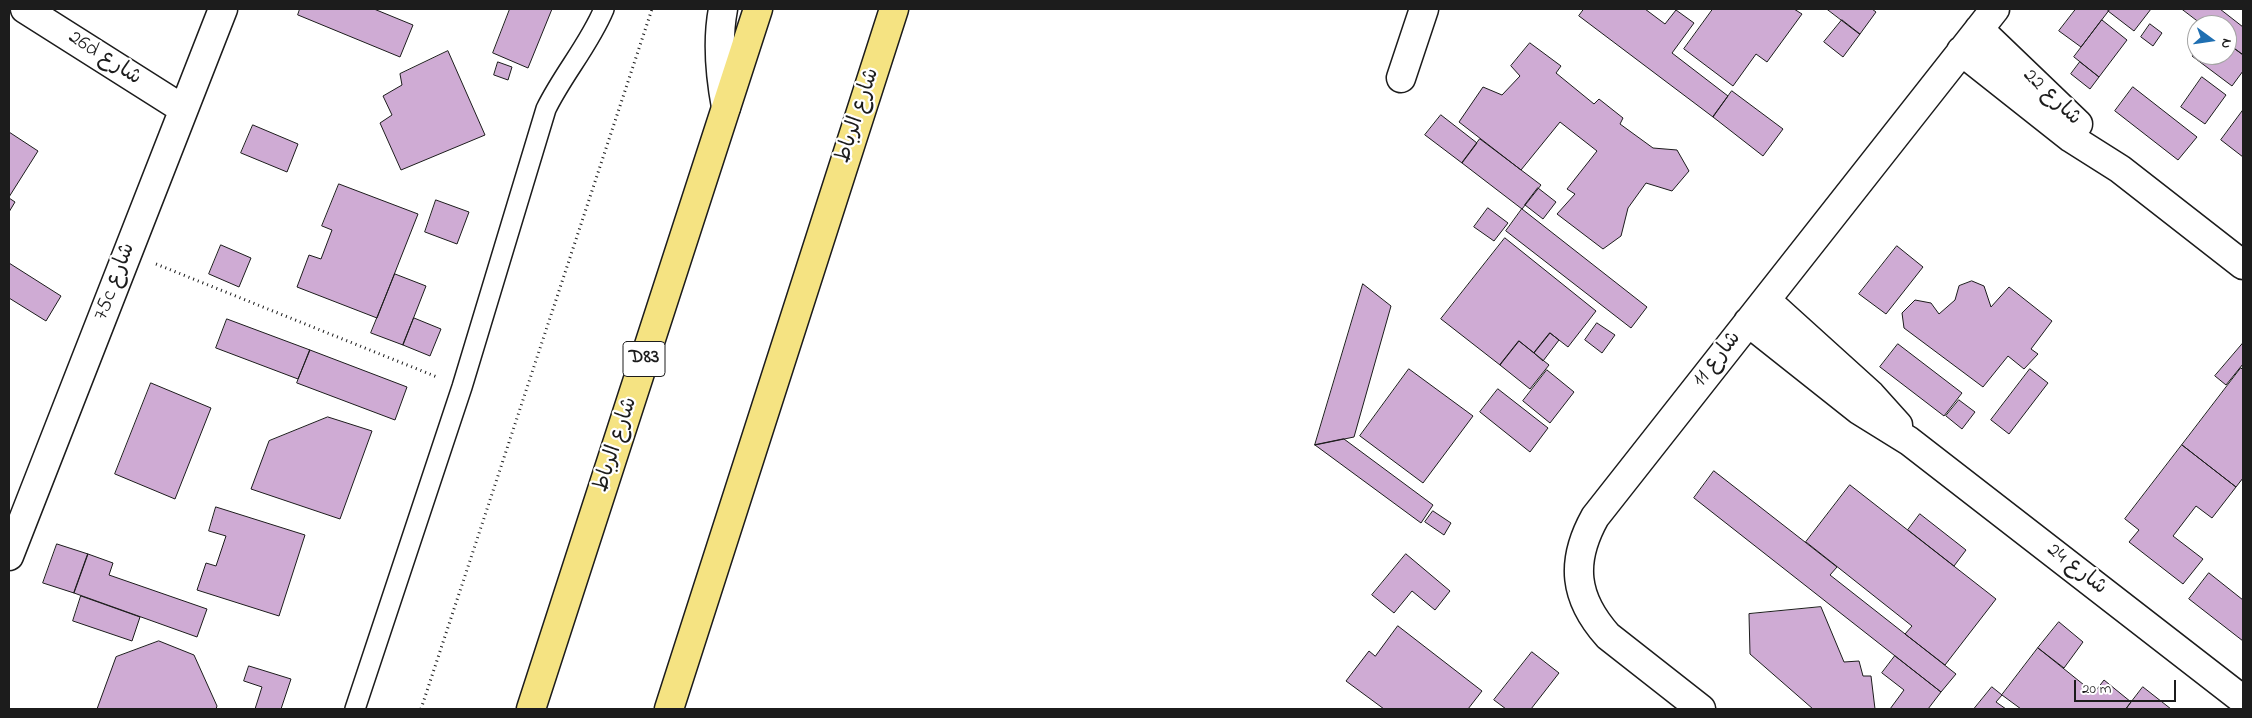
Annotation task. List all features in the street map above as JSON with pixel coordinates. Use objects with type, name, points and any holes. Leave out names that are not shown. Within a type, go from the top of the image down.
[{"type":"highway","name":"شارع الرباط","points":[[531,709],[758,9]]},
{"type":"highway","name":"شارع الرباط","points":[[669,709],[894,9]]},
{"type":"street","name":"26d شارع","points":[[25,9],[183,109]]},
{"type":"street","name":"75c شارع","points":[[9,556],[223,9]]},
{"type":"street","points":[[723,9],[720,44],[721,76],[726,107]]},
{"type":"street","points":[[1401,78],[1424,9]]},
{"type":"street","name":"شارع 11","points":[[1701,709],[1608,636],[1596,623],[1587,608],[1581,592],[1578,575],[1580,554],[1585,535],[1595,517],[1987,19]]},
{"type":"street","name":"شارع 22","points":[[1987,19],[2120,169]]},
{"type":"street","name":"شارع 22","points":[[1961,52],[2071,138],[2120,169],[2243,265]]},
{"type":"street","name":"شارع 24","points":[[1766,300],[1871,394],[1892,417],[1909,441]]},
{"type":"street","name":"شارع 24","points":[[1748,322],[1859,410],[1909,441],[2243,700]]},
{"type":"lane","points":[[355,709],[462,387],[546,109],[567,71],[595,30],[604,9]]},
{"type":"path","points":[[421,709],[652,9]]},
{"type":"path","points":[[127,253],[462,387]]},
{"type":"building","points":[[300,9],[374,9],[413,25],[400,57],[298,15]]},
{"type":"building","points":[[510,9],[552,9],[528,68],[493,53]]},
{"type":"building","points":[[1584,9],[1645,9],[1665,24],[1676,10],[1694,23],[1672,53],[1728,96],[1713,117],[1579,16]]},
{"type":"building","points":[[1713,9],[1794,9],[1802,14],[1767,62],[1756,54],[1733,86],[1684,49]]},
{"type":"building","points":[[1827,9],[1872,9],[1876,12],[1860,34]]},
{"type":"building","points":[[2076,9],[2110,9],[2081,47],[2059,31]]},
{"type":"building","points":[[2110,9],[2151,9],[2134,31],[2108,11]]},
{"type":"building","points":[[2182,9],[2220,9],[2228,15],[2190,15]]},
{"type":"building","points":[[1842,20],[1860,34],[1843,57],[1824,42]]},
{"type":"building","points":[[2102,20],[2127,40],[2099,77],[2074,57]]},
{"type":"building","points":[[2237,22],[2243,27],[2242,54],[2237,50]]},
{"type":"building","points":[[2150,24],[2162,33],[2153,46],[2141,37]]},
{"type":"building","points":[[1530,43],[1561,66],[1556,73],[1594,104],[1599,99],[1623,118],[1620,124],[1653,148],[1677,150],[1689,171],[1672,191],[1646,183],[1628,208],[1621,236],[1603,249],[1557,214],[1575,194],[1567,189],[1597,151],[1560,122],[1521,170],[1459,122],[1483,87],[1502,95],[1520,76],[1511,66]]},
{"type":"building","points":[[2237,50],[2243,55],[2243,71],[2232,86],[2204,65],[2237,65]]},
{"type":"building","points":[[448,51],[485,135],[401,170],[380,123],[392,115],[383,96],[402,85],[400,74]]},
{"type":"building","points":[[498,62],[512,67],[508,80],[494,75]]},
{"type":"building","points":[[2080,62],[2099,77],[2090,89],[2071,74]]},
{"type":"building","points":[[2202,77],[2226,95],[2205,124],[2181,107]]},
{"type":"building","points":[[2133,87],[2197,137],[2178,160],[2115,111]]},
{"type":"building","points":[[1732,91],[1783,129],[1763,156],[1713,117]]},
{"type":"building","points":[[2243,110],[2243,157],[2221,140]]},
{"type":"building","points":[[1441,115],[1477,143],[1462,163],[1425,135]]},
{"type":"building","points":[[253,125],[298,144],[287,172],[241,153]]},
{"type":"building","points":[[9,132],[38,151],[9,197]]},
{"type":"building","points":[[1480,139],[1541,185],[1522,209],[1462,163]]},
{"type":"building","points":[[339,184],[418,214],[377,318],[297,287],[309,255],[321,259],[332,230],[322,226]]},
{"type":"building","points":[[1538,188],[1556,202],[1543,219],[1525,205]]},
{"type":"building","points":[[9,198],[15,202],[9,212]]},
{"type":"building","points":[[436,200],[469,212],[457,244],[425,232]]},
{"type":"building","points":[[1488,208],[1508,223],[1494,241],[1474,227]]},
{"type":"building","points":[[1522,209],[1647,307],[1631,328],[1506,231]]},
{"type":"building","points":[[1505,238],[1596,311],[1568,347],[1550,333],[1534,353],[1519,341],[1500,365],[1441,319]]},
{"type":"building","points":[[221,245],[251,258],[239,287],[209,274]]},
{"type":"building","points":[[1897,246],[1923,267],[1886,314],[1859,294]]},
{"type":"building","points":[[9,263],[61,296],[46,321],[9,298]]},
{"type":"building","points":[[395,274],[426,286],[403,345],[371,333]]},
{"type":"building","points":[[1972,281],[1984,286],[1991,307],[2009,287],[2052,321],[2031,349],[2038,354],[2024,369],[2008,356],[1983,387],[1904,328],[1902,313],[1915,300],[1931,303],[1939,314],[1955,300],[1959,286]]},
{"type":"building","points":[[1363,284],[1391,306],[1354,437],[1315,445]]},
{"type":"building","points":[[414,318],[441,329],[430,356],[403,345]]},
{"type":"building","points":[[227,319],[310,350],[298,379],[216,348]]},
{"type":"building","points":[[1597,323],[1615,335],[1602,353],[1585,340]]},
{"type":"building","points":[[1550,333],[1559,340],[1543,361],[1534,353]]},
{"type":"building","points":[[1519,341],[1549,365],[1530,389],[1500,365]]},
{"type":"building","points":[[2243,343],[2243,364],[2226,385],[2215,376]]},
{"type":"building","points":[[1898,344],[1962,393],[1944,416],[1880,367]]},
{"type":"building","points":[[310,350],[407,387],[395,420],[297,383]]},
{"type":"building","points":[[2241,368],[2243,370],[2243,478],[2236,487],[2182,445]]},
{"type":"building","points":[[1409,369],[1473,416],[1423,483],[1360,436]]},
{"type":"building","points":[[2030,369],[2048,383],[2009,434],[1991,420]]},
{"type":"building","points":[[1547,370],[1574,392],[1550,423],[1523,401]]},
{"type":"building","points":[[151,383],[211,408],[175,499],[115,474]]},
{"type":"building","points":[[1498,389],[1548,428],[1530,452],[1480,412]]},
{"type":"building","points":[[1959,400],[1975,412],[1962,429],[1946,416]]},
{"type":"building","points":[[328,417],[372,431],[340,519],[251,489],[269,441]]},
{"type":"building","points":[[1344,439],[1433,505],[1421,523],[1315,445]]},
{"type":"building","points":[[2182,445],[2236,487],[2212,518],[2196,506],[2173,536],[2203,559],[2183,584],[2129,542],[2139,530],[2125,519]]},
{"type":"building","points":[[1714,471],[1837,567],[1830,575],[1956,674],[1941,692],[1694,498]]},
{"type":"building","points":[[1850,485],[1996,599],[1945,665],[1905,634],[1912,626],[1806,542]]},
{"type":"building","points":[[216,507],[305,535],[279,616],[197,590],[206,563],[216,566],[226,536],[209,531]]},
{"type":"building","points":[[1433,511],[1451,523],[1444,535],[1425,522]]},
{"type":"building","points":[[1920,514],[1966,550],[1954,566],[1908,530]]},
{"type":"building","points":[[57,544],[88,554],[74,593],[43,583]]},
{"type":"building","points":[[88,554],[113,563],[109,575],[207,609],[197,637],[74,593]]},
{"type":"building","points":[[1406,554],[1450,591],[1435,610],[1412,591],[1394,613],[1372,595]]},
{"type":"building","points":[[2209,573],[2243,600],[2243,641],[2189,599]]},
{"type":"building","points":[[81,596],[140,617],[132,641],[73,621]]},
{"type":"building","points":[[1821,607],[1844,662],[1859,661],[1863,676],[1871,676],[1875,709],[1813,709],[1750,654],[1749,614]]},
{"type":"building","points":[[2059,622],[2083,642],[2064,668],[2038,648]]},
{"type":"building","points":[[1398,626],[1482,691],[1468,709],[1384,709],[1346,681],[1369,651],[1375,656]]},
{"type":"building","points":[[159,641],[194,655],[217,706],[216,709],[97,709],[116,657]]},
{"type":"building","points":[[2038,648],[2094,693],[2104,680],[2131,702],[2126,709],[2021,709],[2002,695]]},
{"type":"building","points":[[1532,652],[1559,673],[1531,709],[1506,709],[1494,700]]},
{"type":"building","points":[[1895,656],[1941,692],[1928,709],[1890,709],[1904,690],[1882,673]]},
{"type":"building","points":[[249,666],[291,679],[281,709],[255,709],[262,687],[244,681]]},
{"type":"building","points":[[1992,687],[2002,695],[1996,702],[2006,709],[1974,709]]},
{"type":"building","points":[[2143,687],[2171,709],[2126,709]]}]
